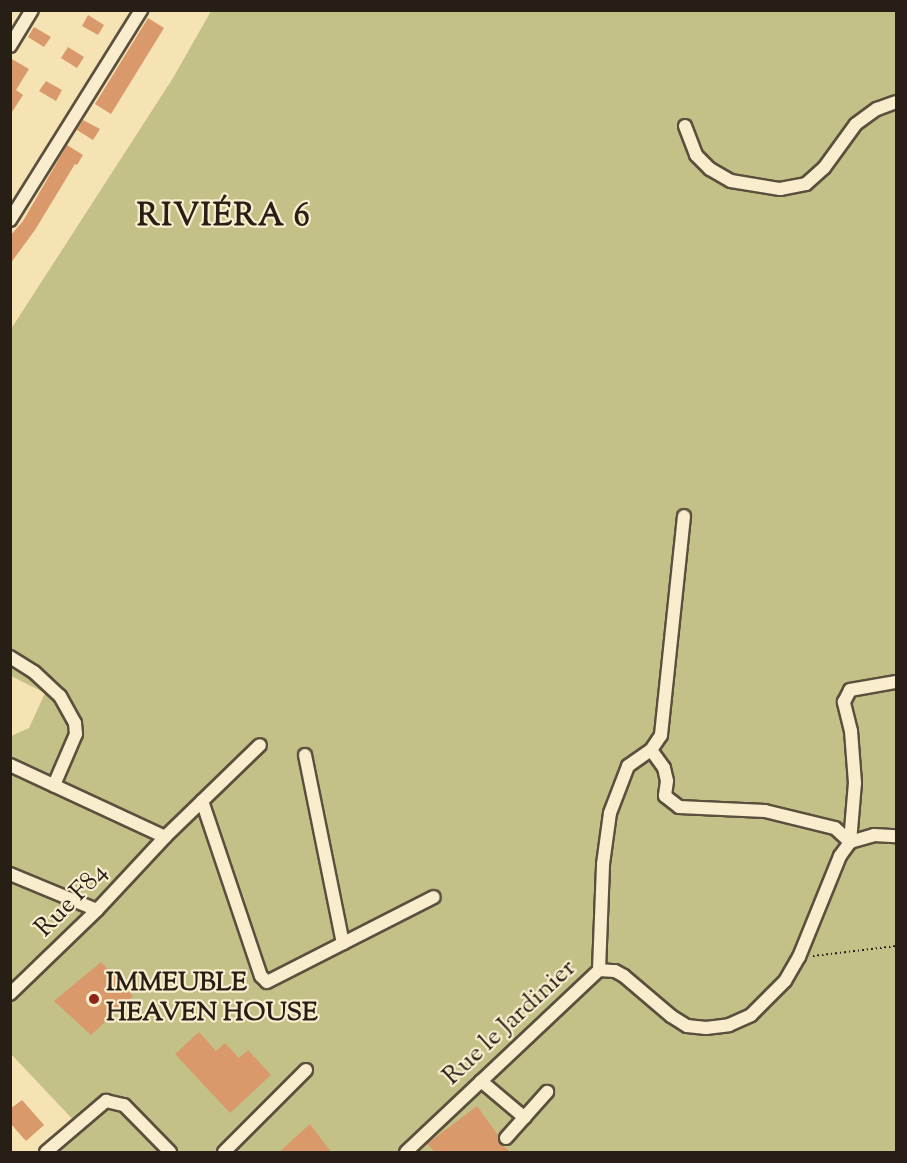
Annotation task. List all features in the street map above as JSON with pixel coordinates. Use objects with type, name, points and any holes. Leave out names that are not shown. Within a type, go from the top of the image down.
[{"type":"street","points":[[10,46],[32,10]]},
{"type":"street","points":[[10,220],[141,10]]},
{"type":"street","points":[[685,126],[696,155],[710,169],[730,181],[780,189],[806,184],[824,168],[856,124],[877,109],[897,102]]},
{"type":"street","points":[[599,970],[603,864],[610,813],[628,766],[651,750],[661,735],[684,516]]},
{"type":"street","points":[[10,657],[34,672],[60,696],[75,723],[76,734],[54,785]]},
{"type":"street","points":[[850,842],[855,783],[850,731],[844,702],[850,690],[897,682]]},
{"type":"street","name":"Rue F84","points":[[10,994],[97,910],[165,837],[260,745]]},
{"type":"street","points":[[651,750],[664,768],[667,781],[665,796],[679,807],[765,811],[835,828],[850,842]]},
{"type":"street","points":[[305,755],[343,943]]},
{"type":"street","points":[[10,765],[165,837]]},
{"type":"street","points":[[202,801],[261,976],[267,982],[434,897]]},
{"type":"street","points":[[850,842],[874,835],[897,836]]},
{"type":"street","name":"Rue le Jardinier","points":[[406,1152],[599,970],[615,971],[624,976],[671,1016],[687,1026],[706,1028],[729,1025],[751,1015],[785,981],[799,957],[840,856],[850,842]]},
{"type":"street","points":[[10,874],[97,910]]},
{"type":"street","points":[[224,1152],[306,1070]]},
{"type":"street","points":[[481,1081],[525,1118]]},
{"type":"street","points":[[506,1138],[548,1092]]},
{"type":"street","points":[[46,1152],[106,1101],[124,1105],[170,1152]]},
{"type":"path","points":[[799,957],[897,946]]},
{"type":"shaded area","points":[[211,11],[896,11],[896,1152],[51,1152],[79,1126],[11,1054],[11,736],[29,728],[45,693],[11,676],[11,329],[173,78]]},
{"type":"building","points":[[88,15],[104,25],[98,35],[82,26]]},
{"type":"building","points":[[148,18],[164,28],[111,114],[95,104]]},
{"type":"building","points":[[34,27],[51,37],[44,47],[28,37]]},
{"type":"building","points":[[68,47],[84,57],[77,68],[61,58]]},
{"type":"building","points":[[10,58],[29,69],[16,90],[23,95],[10,115]]},
{"type":"building","points":[[46,81],[62,90],[56,101],[39,91]]},
{"type":"building","points":[[83,120],[100,129],[93,140],[77,130]]},
{"type":"building","points":[[67,145],[83,155],[77,165],[75,164],[35,230],[10,264],[10,236],[23,221]]},
{"type":"building","name":"IMMEUBLE HEAVEN HOUSE","points":[[101,962],[133,996],[91,1035],[54,1001]]},
{"type":"building","points":[[199,1032],[216,1051],[225,1043],[239,1058],[248,1050],[271,1075],[230,1113],[175,1054]]},
{"type":"building","points":[[22,1100],[44,1125],[26,1141],[10,1123],[10,1109]]},
{"type":"building","points":[[477,1106],[498,1135],[500,1144],[511,1152],[435,1152],[427,1144]]},
{"type":"building","points":[[310,1124],[331,1152],[279,1152]]},
{"type":"place","name":"IMMEUBLE HEAVEN HOUSE","points":[[94,999]]},
{"type":"district","name":"RIVIÉRA 6","points":[[224,217]]}]
